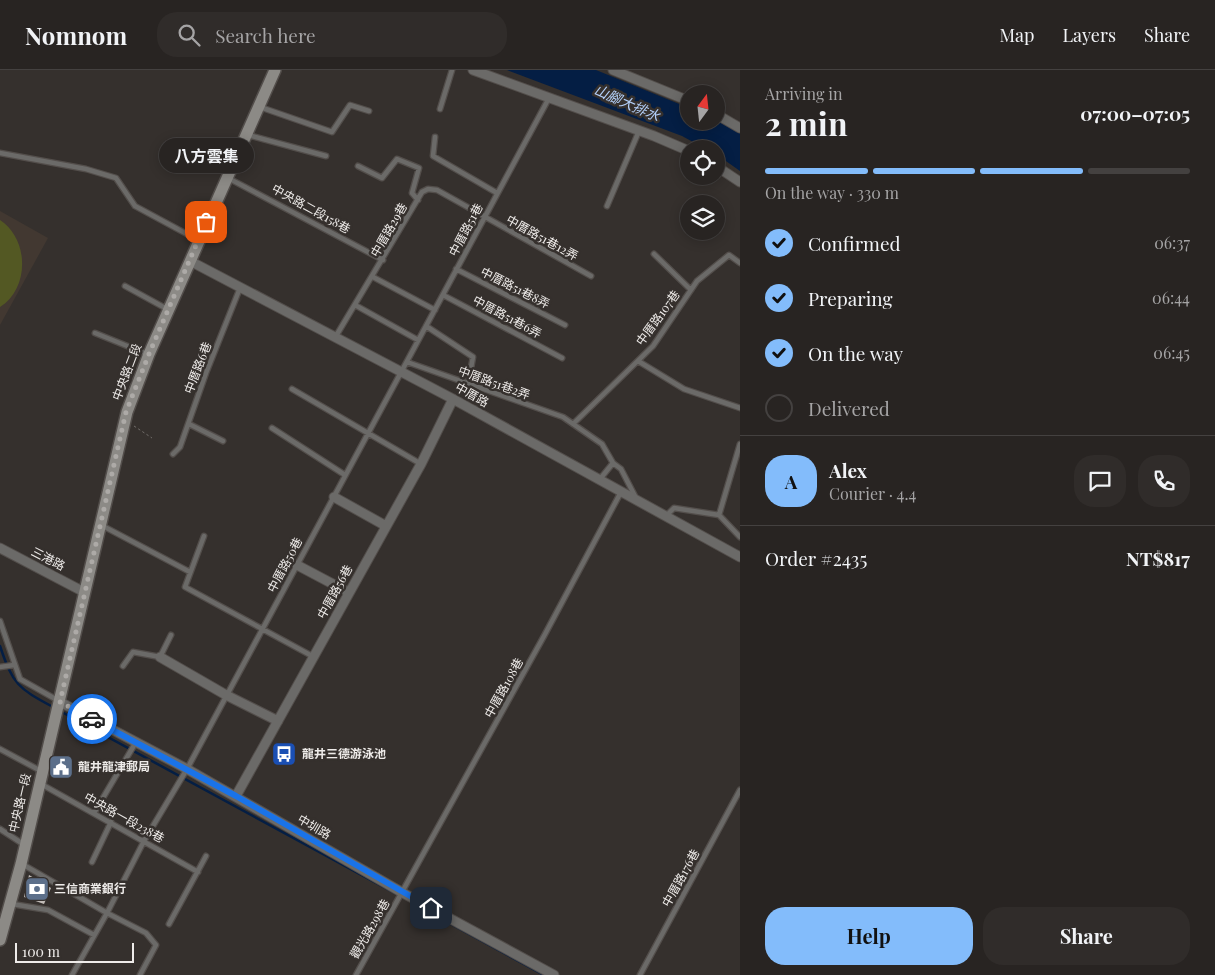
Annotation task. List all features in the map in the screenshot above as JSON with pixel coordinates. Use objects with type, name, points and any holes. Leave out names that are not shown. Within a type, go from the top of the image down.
[{"type":"street","name":"中央路二段","points":[[60,702],[124,420],[168,309],[275,70]]},
{"type":"street","points":[[473,70],[680,147]]},
{"type":"street","points":[[613,70],[680,98]]},
{"type":"street","points":[[725,119],[740,128]]},
{"type":"street","points":[[725,172],[740,182]]},
{"type":"street","name":"中厝路","points":[[190,261],[336,336],[740,557]]},
{"type":"street","name":"中厝路56巷","points":[[236,796],[421,464],[453,399]]},
{"type":"street","points":[[334,497],[386,526]]},
{"type":"street","name":"三港路","points":[[0,548],[84,592]]},
{"type":"street","points":[[297,565],[348,592]]},
{"type":"street","points":[[160,657],[226,695],[278,721]]},
{"type":"street","name":"中圳路","points":[[60,702],[236,796],[403,893],[554,975]]},
{"type":"street","name":"中央路一段","points":[[0,940],[6,908],[21,864],[60,702]]},
{"type":"lane","points":[[440,109],[452,70]]},
{"type":"lane","name":"中厝路51巷","points":[[402,372],[549,98]]},
{"type":"lane","points":[[260,106],[332,132],[350,106],[369,111]]},
{"type":"lane","points":[[607,206],[639,131]]},
{"type":"lane","points":[[247,134],[326,156]]},
{"type":"lane","points":[[436,137],[432,156],[497,193]]},
{"type":"lane","points":[[0,153],[86,168],[116,178],[135,206],[198,240]]},
{"type":"lane","points":[[358,166],[382,178],[397,159],[419,168],[412,193],[418,200]]},
{"type":"lane","name":"中央路二段158巷","points":[[228,178],[383,260]]},
{"type":"lane","name":"中厝路29巷","points":[[336,336],[373,277],[422,192],[436,190],[484,217]]},
{"type":"lane","name":"中厝路51巷12弄","points":[[484,217],[591,276]]},
{"type":"lane","points":[[654,254],[691,290]]},
{"type":"lane","name":"中厝路107巷","points":[[573,424],[653,346],[697,282],[729,255],[740,263]]},
{"type":"lane","name":"中厝路51巷8弄","points":[[456,269],[565,325]]},
{"type":"lane","points":[[373,277],[435,310]]},
{"type":"lane","points":[[126,286],[168,309]]},
{"type":"lane","name":"中厝路6巷","points":[[173,454],[180,447],[241,286]]},
{"type":"lane","name":"中厝路51巷6弄","points":[[443,294],[562,358]]},
{"type":"lane","points":[[355,305],[418,340]]},
{"type":"lane","points":[[426,326],[473,356],[468,384]]},
{"type":"lane","points":[[95,333],[149,354]]},
{"type":"lane","points":[[638,361],[684,389],[740,408]]},
{"type":"lane","name":"中厝路51巷2弄","points":[[407,362],[563,417],[602,444],[613,462],[621,469],[638,501]]},
{"type":"lane","name":"中厝路50巷","points":[[72,975],[107,913],[144,840],[187,769],[402,372]]},
{"type":"lane","points":[[292,389],[421,464]]},
{"type":"lane","points":[[189,424],[223,440]]},
{"type":"lane","points":[[272,428],[345,476]]},
{"type":"lane","points":[[719,515],[740,444]]},
{"type":"lane","points":[[600,480],[613,462]]},
{"type":"lane","name":"中厝路108巷","points":[[403,893],[622,491]]},
{"type":"lane","points":[[665,517],[674,508],[719,515],[740,537]]},
{"type":"lane","points":[[100,525],[190,572]]},
{"type":"lane","points":[[204,536],[185,587],[314,657]]},
{"type":"lane","points":[[1,624],[20,679],[60,702]]},
{"type":"lane","points":[[123,666],[132,652],[160,657],[171,635]]},
{"type":"lane","points":[[0,667],[14,665]]},
{"type":"lane","points":[[94,813],[136,742]]},
{"type":"lane","name":"中央路一段238巷","points":[[1,752],[94,813],[198,872]]},
{"type":"lane","name":"中厝路176巷","points":[[640,975],[740,790]]},
{"type":"lane","points":[[92,862],[111,822]]},
{"type":"lane","points":[[0,829],[25,845]]},
{"type":"lane","points":[[169,924],[206,856]]},
{"type":"lane","points":[[21,864],[146,933],[156,945],[140,975]]},
{"type":"lane","name":"觀光路298巷","points":[[356,975],[403,893]]},
{"type":"lane","points":[[6,908],[48,910],[94,936]]},
{"type":"path","points":[[124,420],[152,438]]},
{"type":"shaded area","points":[[0,211],[48,238],[0,325]]},
{"type":"green space","points":[[0,220],[10,228],[16,239],[21,251],[22,263],[21,276],[17,288],[10,299],[0,307]]},
{"type":"water","name":"山腳大排水","points":[[507,70],[596,70],[680,104],[680,130],[725,130],[725,125],[740,133],[740,171],[725,160],[725,140],[689,140]]},
{"type":"building","points":[[29,875],[51,888],[44,904],[24,897]]},
{"type":"waterway","points":[[0,646],[9,669],[18,684],[24,690],[53,707]]},
{"type":"waterway","points":[[60,711],[400,896]]},
{"type":"waterway","points":[[449,923],[544,975]]},
{"type":"way so far","points":[[92,719],[60,702],[122,429],[126,412],[149,354],[206,222]]},
{"type":"place","name":"八方雲集","points":[[206,222]]},
{"type":"place","name":"龍井三德游泳池","points":[[284,754]]},
{"type":"place","name":"龍井龍津郵局","points":[[61,767]]},
{"type":"place","name":"三信商業銀行","points":[[37,889]]},
{"type":"route","points":[[92,719],[236,796],[431,908]]}]
